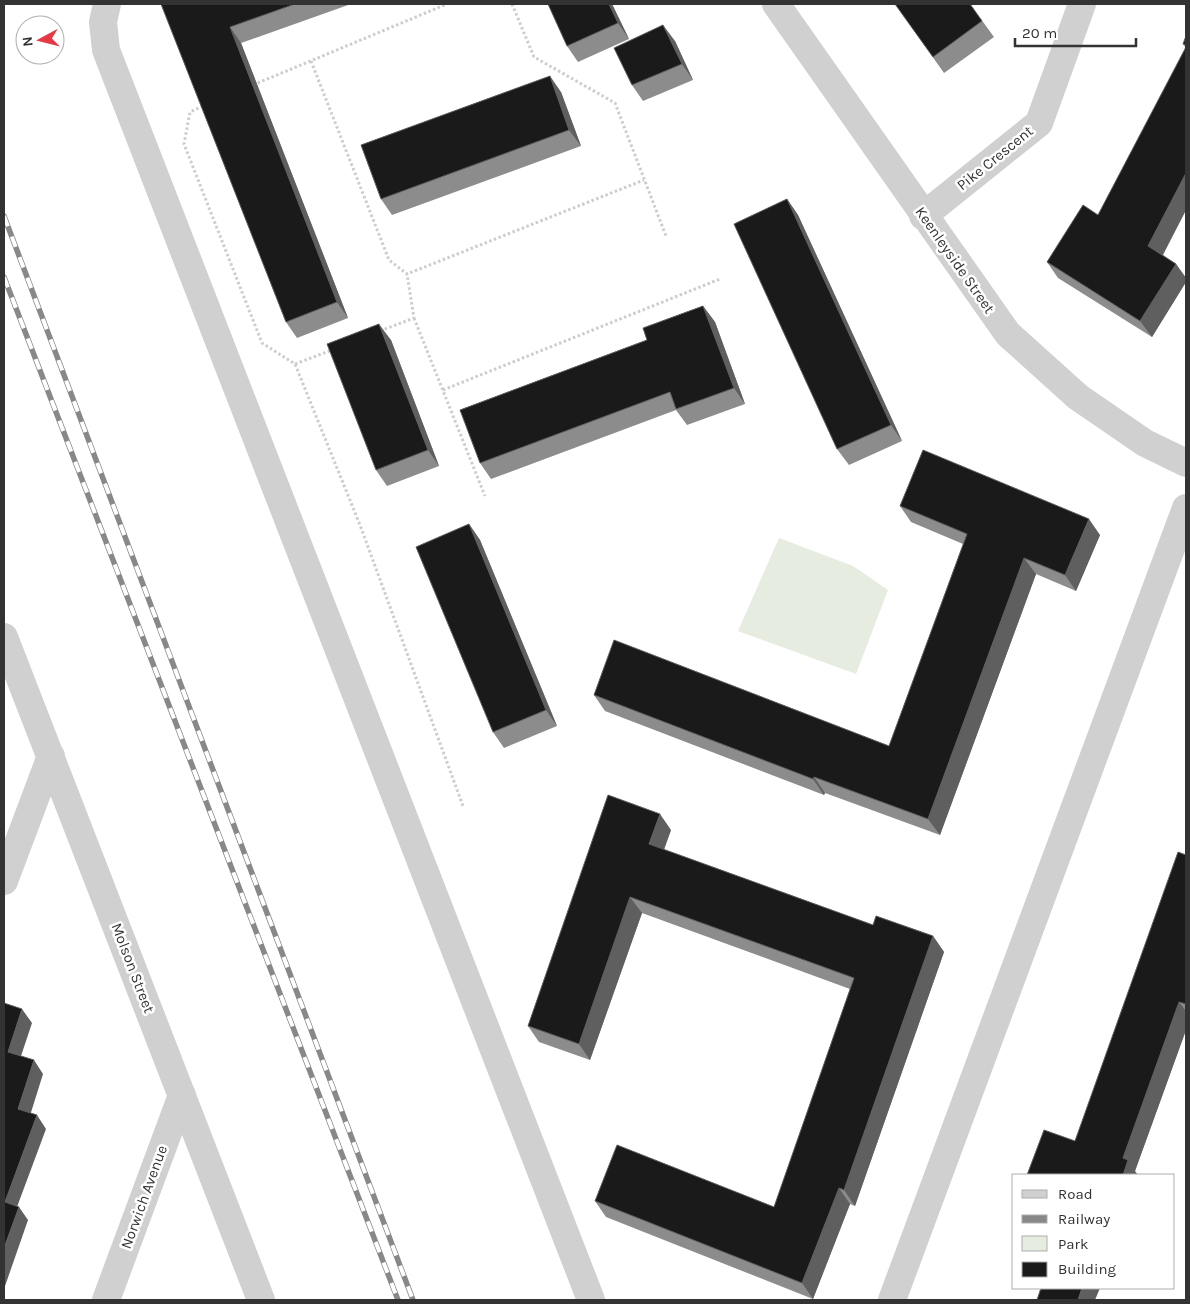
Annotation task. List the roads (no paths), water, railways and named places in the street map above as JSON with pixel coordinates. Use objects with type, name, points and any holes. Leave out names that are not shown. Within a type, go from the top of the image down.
[{"type":"street","points":[[107,4],[103,22],[106,50],[591,1300]]},
{"type":"street","name":"Keenleyside Street","points":[[776,4],[923,216],[1008,334],[1078,397],[1145,442],[1186,463]]},
{"type":"street","name":"Pike Crescent","points":[[923,216],[1039,123],[1082,4]]},
{"type":"street","points":[[892,1300],[1186,508]]},
{"type":"street","name":"Molson Street","points":[[4,637],[262,1300]]},
{"type":"street","points":[[4,881],[51,756]]},
{"type":"street","name":"Norwich Avenue","points":[[106,1300],[182,1095]]},
{"type":"railway","points":[[4,216],[413,1300]]},
{"type":"railway","points":[[4,277],[398,1300]]}]
